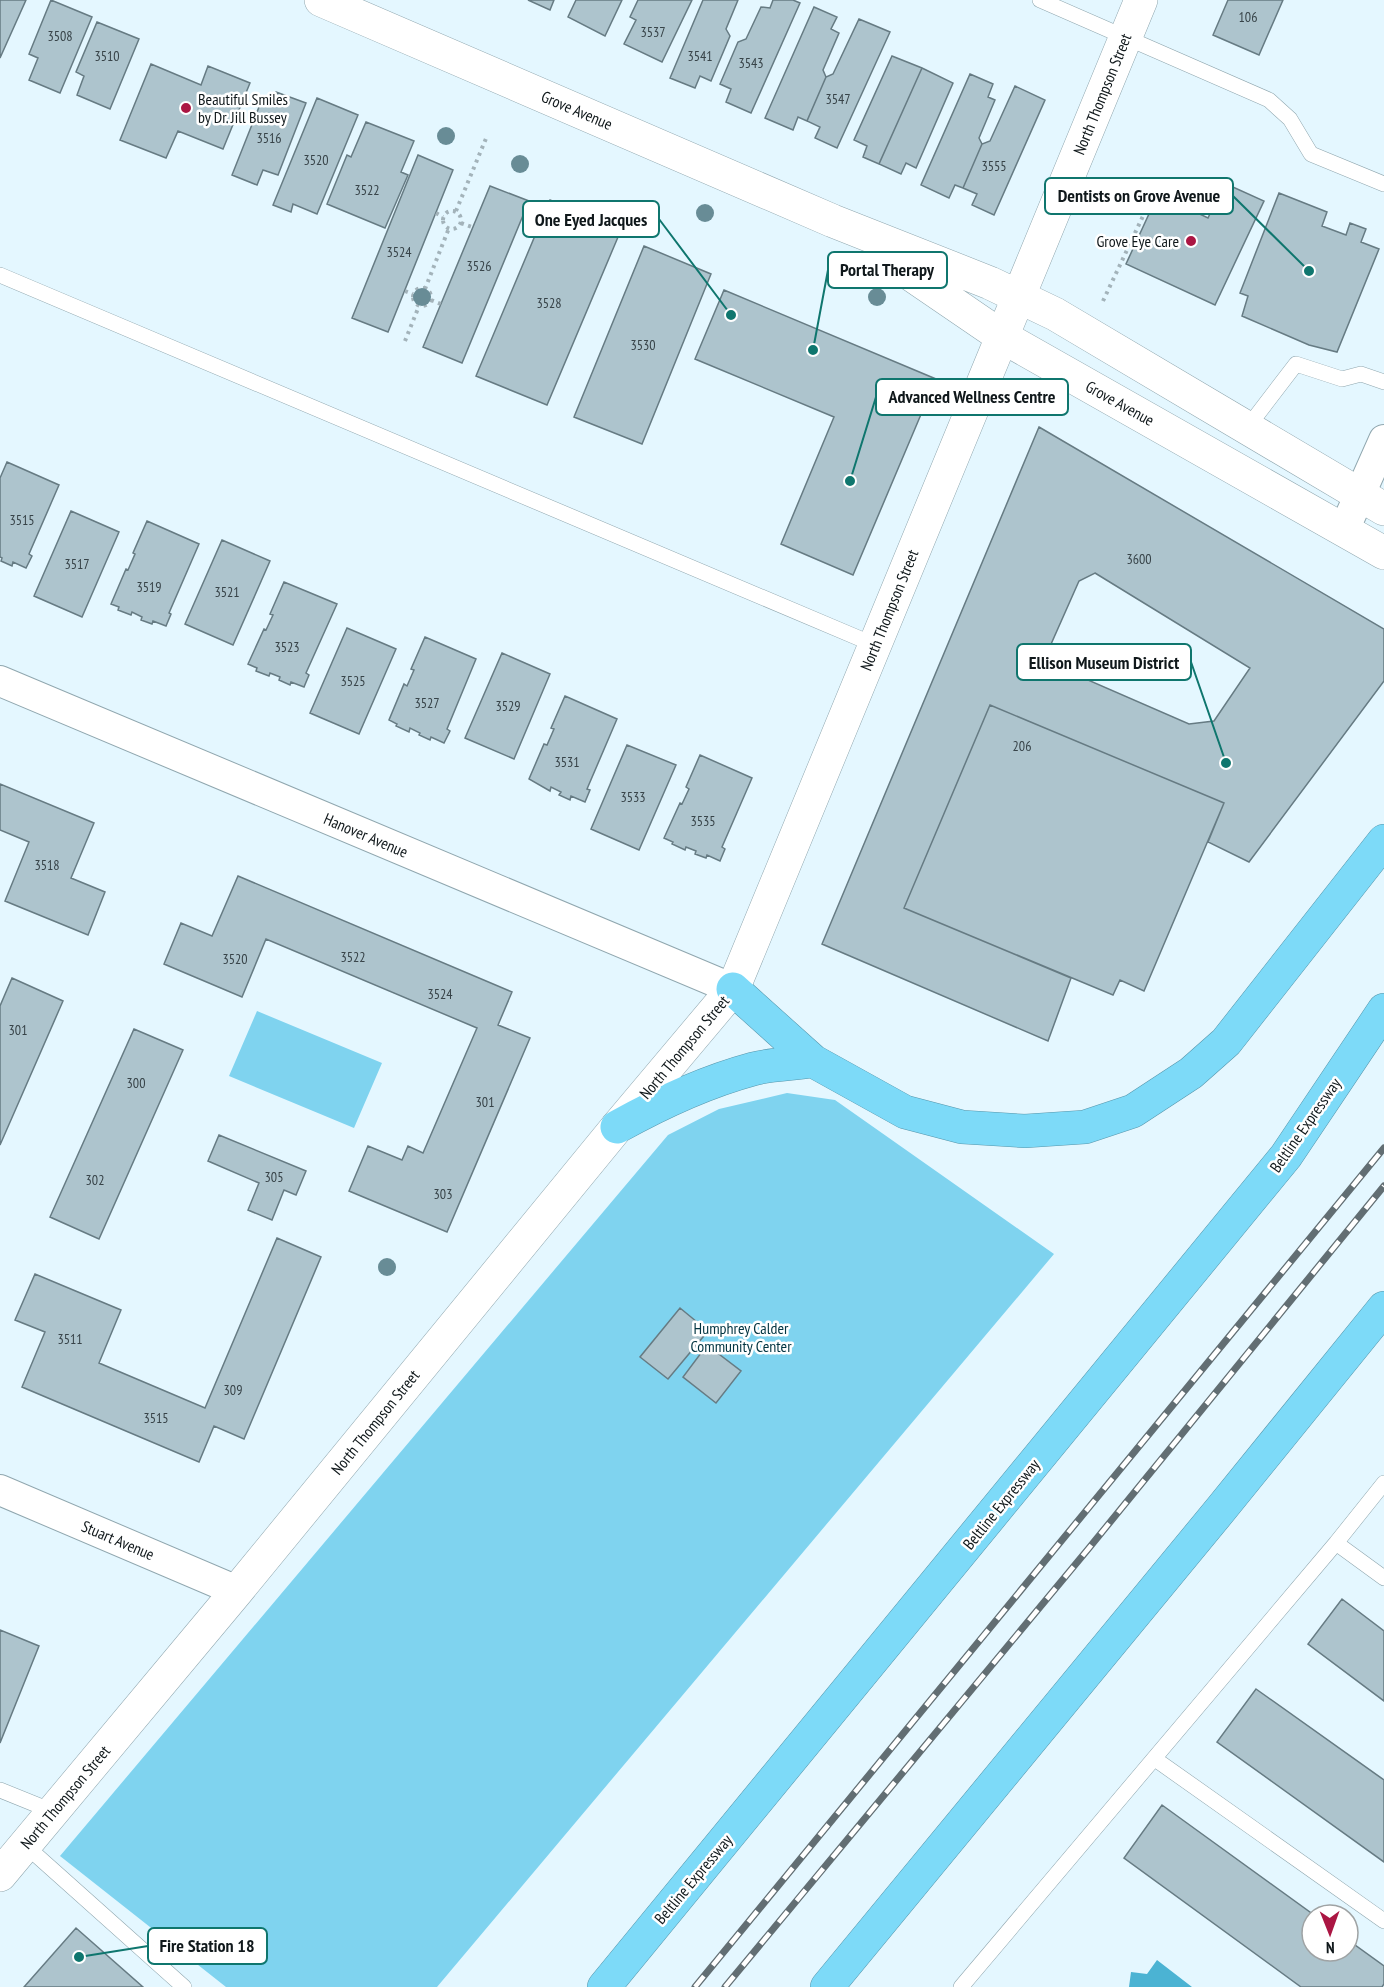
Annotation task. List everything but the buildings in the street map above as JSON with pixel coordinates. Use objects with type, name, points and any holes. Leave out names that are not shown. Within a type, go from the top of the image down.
[{"type":"highway","points":[[733,989],[813,1061],[905,1112],[962,1127],[1025,1131],[1085,1127],[1133,1111],[1191,1073],[1226,1042],[1384,841]]},
{"type":"highway","name":"Beltline Expressway","points":[[604,1987],[1286,1156],[1384,1010]]},
{"type":"highway","points":[[616,1127],[654,1106],[706,1084],[755,1068],[813,1061]]},
{"type":"highway","points":[[827,1987],[1384,1308]]},
{"type":"main road","name":"Grove Avenue","points":[[321,0],[833,221],[990,283],[1067,319],[1372,502]]},
{"type":"main road","name":"North Thompson Street","points":[[0,1875],[237,1591],[616,1127],[733,989],[1141,0]]},
{"type":"main road","name":"Grove Avenue","points":[[833,221],[1001,336],[1384,553]]},
{"type":"street","points":[[1344,530],[1372,502],[1384,440]]},
{"type":"street","name":"Hanover Avenue","points":[[0,681],[733,989]]},
{"type":"street","name":"Stuart Avenue","points":[[0,1490],[237,1591]]},
{"type":"lane","points":[[1040,0],[1269,100],[1290,119],[1311,154],[1384,184]]},
{"type":"lane","points":[[0,274],[874,645]]},
{"type":"lane","points":[[1247,428],[1296,364],[1342,379],[1361,374],[1384,382]]},
{"type":"lane","points":[[962,1987],[1384,1483]]},
{"type":"lane","points":[[1336,1543],[1384,1578]]},
{"type":"lane","points":[[1155,1759],[1384,1921]]},
{"type":"lane","points":[[0,1790],[52,1811]]},
{"type":"lane","points":[[25,1845],[184,1987]]},
{"type":"path","points":[[456,211],[487,136]]},
{"type":"path","points":[[1102,302],[1150,198],[1122,184]]},
{"type":"path","points":[[444,217],[450,211],[456,211],[460,215],[461,223]]},
{"type":"path","points":[[436,213],[444,217]]},
{"type":"path","points":[[444,217],[445,225],[449,228],[456,228],[461,223]]},
{"type":"path","points":[[461,223],[472,227]]},
{"type":"path","points":[[425,289],[449,228]]},
{"type":"path","points":[[417,289],[425,289],[430,293],[431,300],[426,306],[419,306],[413,300],[413,294],[417,289]]},
{"type":"path","points":[[405,291],[413,294]]},
{"type":"path","points":[[431,300],[441,304]]},
{"type":"path","points":[[405,341],[419,306]]},
{"type":"green space","points":[[257,1011],[382,1063],[354,1128],[229,1076]]},
{"type":"green space","name":"Humphrey Calder Community Center","points":[[787,1093],[835,1100],[1054,1254],[437,1987],[226,1987],[60,1856],[668,1135],[719,1109]]},
{"type":"shaded area","points":[[1157,1960],[1192,1987],[1129,1987],[1131,1972],[1147,1974]]},
{"type":"railway","points":[[695,1987],[1384,1148]]},
{"type":"railway","points":[[725,1987],[1089,1548],[1384,1186]]},
{"type":"place","name":"Beautiful Smiles by Dr. Jill Bussey","points":[[186,108]]},
{"type":"place","name":"Grove Eye Care","points":[[1191,241]]},
{"type":"place","name":"Dentists on Grove Avenue","points":[[1309,271]]},
{"type":"place","name":"One Eyed Jacques","points":[[731,315]]},
{"type":"place","name":"Portal Therapy","points":[[813,350]]},
{"type":"place","name":"Advanced Wellness Centre","points":[[850,481]]},
{"type":"place","name":"Ellison Museum District","points":[[1226,763]]},
{"type":"place","name":"Fire Station 18","points":[[79,1957]]}]
